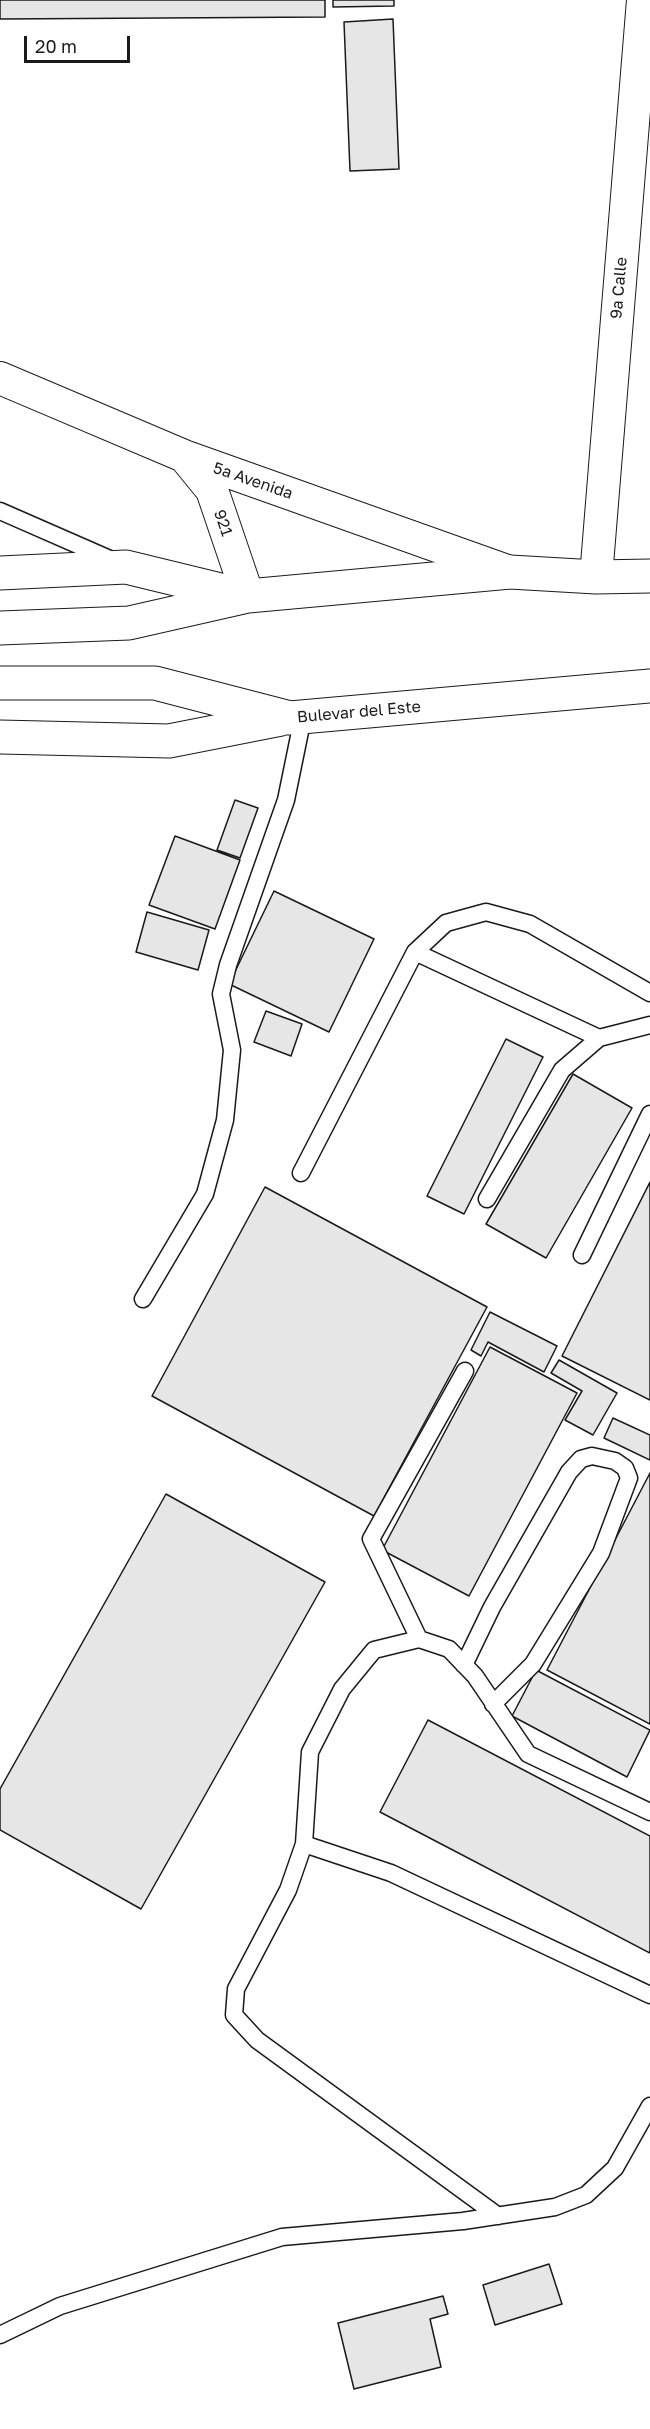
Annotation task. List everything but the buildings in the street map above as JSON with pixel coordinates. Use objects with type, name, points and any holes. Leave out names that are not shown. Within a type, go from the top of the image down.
[{"type":"highway","points":[[0,573],[126,567],[248,596]]},
{"type":"highway","points":[[0,628],[129,623],[248,596],[510,572],[596,577],[650,576]]},
{"type":"highway","name":"Bulevar del Este","points":[[0,683],[155,683],[297,717],[650,686]]},
{"type":"highway","points":[[0,737],[169,741],[297,717]]},
{"type":"street","name":"9a Calle","points":[[596,577],[643,0]]},
{"type":"street","name":"5a Avenida","points":[[0,378],[184,456],[510,572]]},
{"type":"street","name":"921","points":[[184,456],[212,490],[248,596]]},
{"type":"lane","points":[[0,510],[126,567]]},
{"type":"lane","points":[[143,1299],[205,1194],[225,1120],[232,1050],[221,994],[228,964],[286,800],[297,717]]},
{"type":"lane","points":[[301,1173],[415,952],[447,923],[486,912],[530,924],[650,993]]},
{"type":"lane","points":[[415,952],[599,1038]]},
{"type":"lane","points":[[487,1199],[562,1070],[599,1038],[650,1025]]},
{"type":"lane","points":[[582,1256],[650,1114]]},
{"type":"lane","points":[[419,1639],[371,1539],[465,1371]]},
{"type":"lane","points":[[464,1665],[492,1607],[569,1472],[580,1460],[592,1456],[615,1461],[625,1468],[629,1478],[595,1563],[533,1664],[493,1704]]},
{"type":"lane","points":[[498,2216],[256,2040],[234,2015],[236,1989],[288,1890],[304,1844],[310,1752],[342,1689],[374,1650],[419,1639],[449,1649],[464,1665],[528,1754],[650,1812]]},
{"type":"lane","points":[[304,1844],[391,1873],[650,1995]]},
{"type":"lane","points":[[0,2335],[60,2306],[282,2237],[498,2216],[555,2207],[586,2195],[615,2168],[650,2106]]}]
